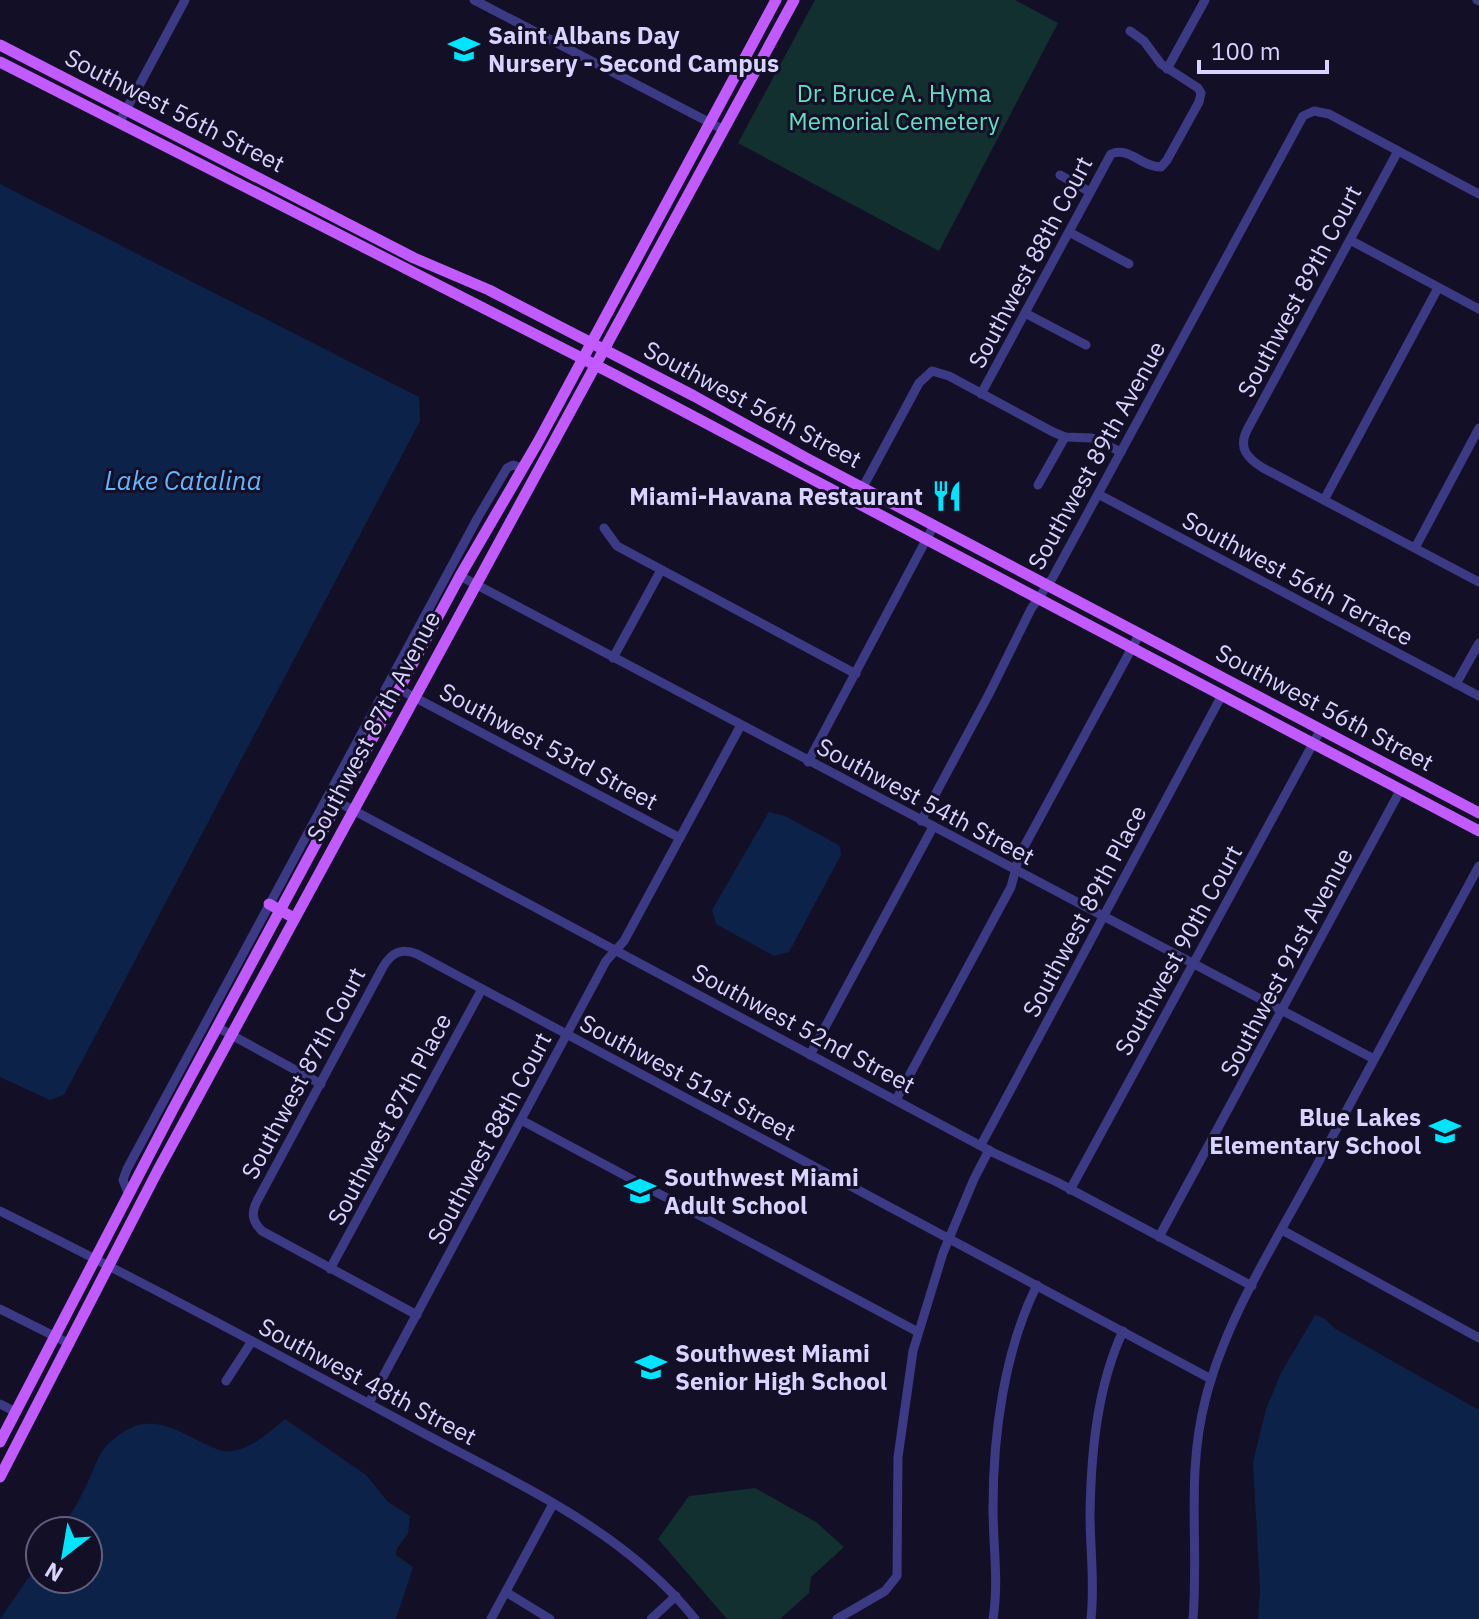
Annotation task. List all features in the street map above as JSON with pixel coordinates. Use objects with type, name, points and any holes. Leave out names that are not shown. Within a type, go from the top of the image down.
[{"type":"main road","name":"Southwest 87th Avenue","points":[[0,1477],[231,1035],[794,0]]},
{"type":"main road","name":"Southwest 87th Avenue","points":[[0,1442],[217,1027],[275,907],[338,802],[460,576],[523,468],[774,3]]},
{"type":"main road","points":[[774,3],[787,14]]},
{"type":"main road","name":"Southwest 56th Street","points":[[0,45],[414,258],[489,290],[605,350],[1479,813]]},
{"type":"main road","name":"Southwest 56th Street","points":[[0,62],[597,366],[1479,831]]},
{"type":"main road","points":[[312,222],[318,208]]},
{"type":"main road","points":[[523,468],[527,474],[527,491]]},
{"type":"main road","points":[[275,907],[294,918]]},
{"type":"main road","points":[[16,1412],[30,1420]]},
{"type":"street","points":[[119,123],[185,0]]},
{"type":"street","points":[[1130,31],[1144,41],[1167,69],[1205,0]]},
{"type":"street","points":[[480,1],[724,130]]},
{"type":"street","name":"Southwest 88th Court","points":[[981,394],[1109,157],[1115,152],[1126,153],[1159,168],[1167,160],[1201,93],[1193,84],[1167,69]]},
{"type":"street","name":"Southwest 89th Avenue","points":[[921,821],[1038,598],[1121,452],[1295,128],[1310,111],[1329,114],[1398,151]]},
{"type":"street","points":[[1398,151],[1479,194]]},
{"type":"street","name":"Southwest 89th Court","points":[[1324,500],[1254,462],[1244,451],[1243,437],[1398,151]]},
{"type":"street","points":[[1060,175],[1090,192]]},
{"type":"street","points":[[1069,232],[1129,264]]},
{"type":"street","points":[[1350,240],[1479,309]]},
{"type":"street","points":[[1438,288],[1324,500],[1479,582]]},
{"type":"street","points":[[1025,313],[1086,345]]},
{"type":"street","points":[[863,487],[919,383],[932,371],[949,376],[1065,437],[1092,438],[1121,452]]},
{"type":"street","points":[[1415,548],[1479,428]]},
{"type":"street","points":[[1038,485],[1065,437]]},
{"type":"street","name":"Southwest 87th Avenue","points":[[128,1193],[123,1180],[127,1169],[275,907],[504,472],[510,466],[523,468]]},
{"type":"street","name":"Southwest 56th Terrace","points":[[1098,494],[1479,696]]},
{"type":"street","points":[[808,762],[934,525]]},
{"type":"street","points":[[604,528],[617,546],[856,674]]},
{"type":"street","points":[[613,658],[661,570]]},
{"type":"street","name":"Southwest 54th Street","points":[[460,576],[1374,1059]]},
{"type":"street","points":[[896,1100],[1011,887],[1019,856],[1140,633]]},
{"type":"street","points":[[1456,684],[1479,643]]},
{"type":"street","name":"Southwest 53rd Street","points":[[399,689],[680,838]]},
{"type":"street","name":"Southwest 89th Place","points":[[837,1619],[885,1591],[897,1576],[898,1457],[910,1369],[918,1332],[949,1239],[985,1148],[1222,695]]},
{"type":"street","name":"Southwest 88th Court","points":[[369,1403],[606,961],[624,941],[741,725]]},
{"type":"street","name":"Southwest 90th Court","points":[[1070,1190],[1321,729]]},
{"type":"street","name":"Southwest 91st Avenue","points":[[1159,1237],[1401,789]]},
{"type":"street","name":"Southwest 52nd Street","points":[[338,802],[985,1148],[1252,1286]]},
{"type":"street","points":[[810,1055],[933,827]]},
{"type":"street","points":[[1193,1619],[1193,1488],[1198,1436],[1211,1379],[1252,1286],[1479,866]]},
{"type":"street","name":"Southwest 51st Street","points":[[397,951],[417,954],[1211,1379]]},
{"type":"street","name":"Southwest 87th Court","points":[[330,1269],[262,1231],[253,1220],[257,1201],[383,967],[397,951]]},
{"type":"street","name":"Southwest 87th Place","points":[[330,1269],[482,989]]},
{"type":"street","points":[[217,1027],[321,1084]]},
{"type":"street","points":[[521,1120],[918,1332]]},
{"type":"street","name":"Southwest 48th Street","points":[[0,1211],[252,1341],[553,1504],[616,1543],[676,1596],[695,1619]]},
{"type":"street","points":[[1282,1230],[1479,1338]]},
{"type":"street","points":[[330,1269],[417,1315]]},
{"type":"street","points":[[993,1619],[996,1579],[993,1506],[998,1436],[1012,1356],[1025,1310],[1037,1285]]},
{"type":"street","points":[[0,1309],[70,1344]]},
{"type":"street","points":[[1091,1619],[1094,1586],[1090,1514],[1095,1442],[1109,1369],[1123,1331]]},
{"type":"street","points":[[226,1381],[252,1341]]},
{"type":"street","points":[[0,1404],[16,1412]]},
{"type":"street","points":[[491,1619],[553,1504]]},
{"type":"street","points":[[506,1592],[550,1619]]},
{"type":"street","points":[[651,1619],[676,1596]]},
{"type":"green space","name":"Dr. Bruce A. Hyma Memorial Cemetery","points":[[815,0],[1015,0],[1058,23],[939,251],[738,143]]},
{"type":"green space","points":[[755,1488],[816,1522],[844,1547],[811,1577],[809,1593],[780,1619],[727,1619],[658,1539],[689,1496]]},
{"type":"water","name":"Lake Catalina","points":[[0,184],[419,397],[420,421],[64,1095],[50,1100],[0,1077]]},
{"type":"water","points":[[769,812],[785,816],[837,844],[841,855],[789,952],[774,956],[716,924],[712,910]]},
{"type":"water","points":[[1315,1315],[1479,1410],[1479,1619],[1258,1619],[1260,1590],[1253,1462],[1266,1409],[1281,1373]]},
{"type":"water","points":[[285,1419],[366,1475],[388,1502],[410,1516],[408,1534],[397,1548],[396,1555],[413,1567],[396,1619],[0,1619],[24,1584],[24,1595],[104,1595],[104,1515],[70,1515],[101,1454],[121,1434],[133,1427],[154,1424],[229,1451],[254,1443]]},
{"type":"place","name":"Saint Albans Day Nursery - Second Campus","points":[[464,49]]},
{"type":"place","name":"Miami-Havana Restaurant","points":[[947,496]]},
{"type":"place","name":"Blue Lakes Elementary School","points":[[1445,1131]]},
{"type":"place","name":"Southwest Miami Adult School","points":[[640,1191]]},
{"type":"place","name":"Southwest Miami Senior High School","points":[[651,1367]]}]
